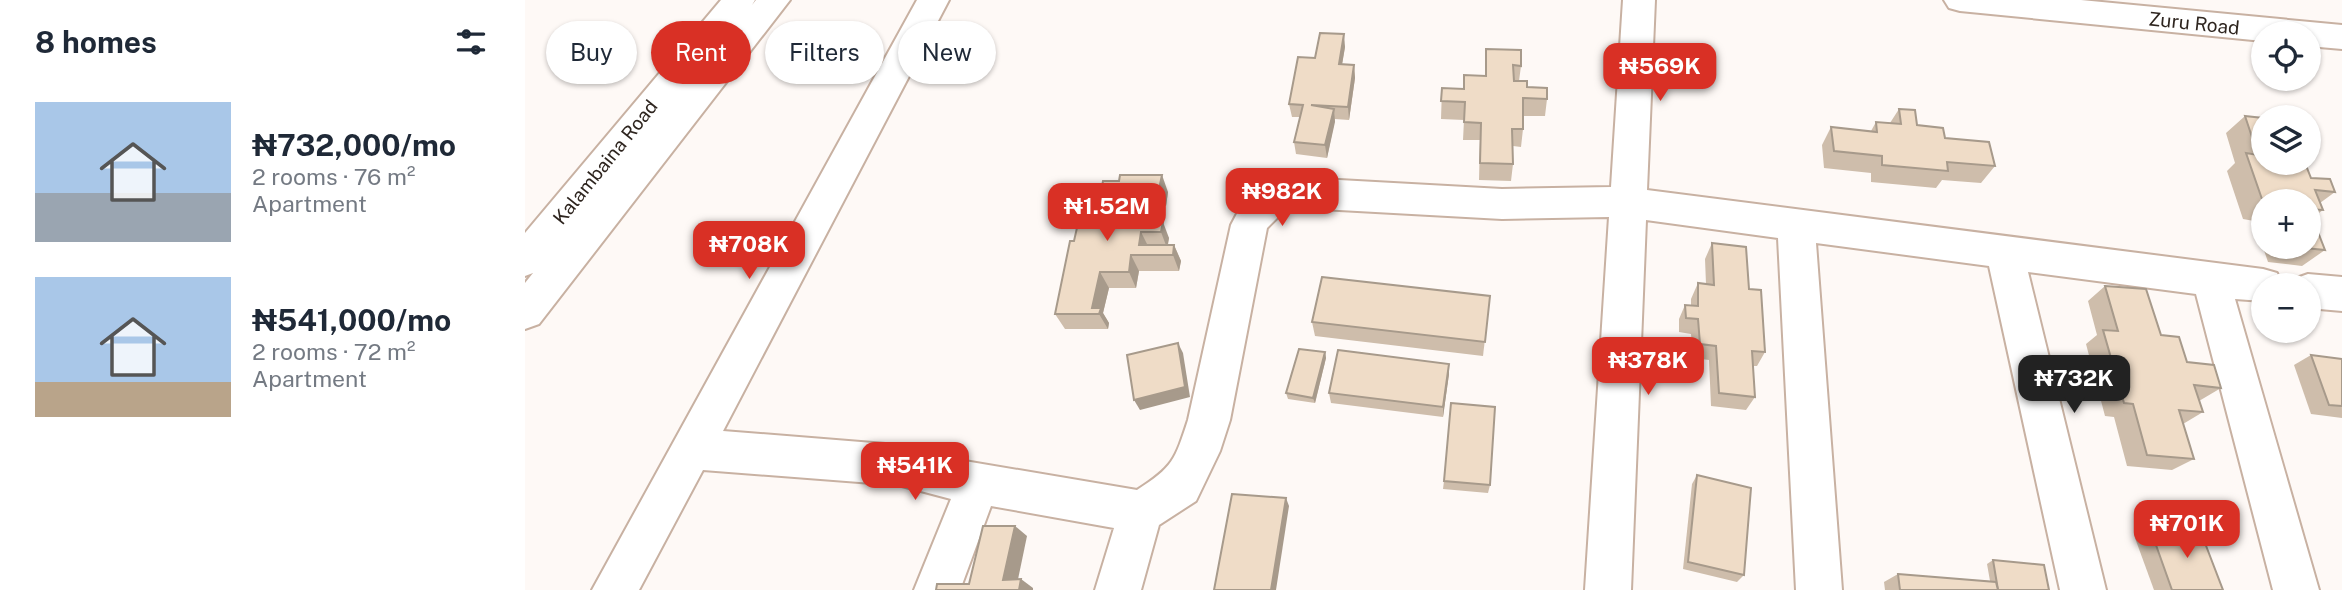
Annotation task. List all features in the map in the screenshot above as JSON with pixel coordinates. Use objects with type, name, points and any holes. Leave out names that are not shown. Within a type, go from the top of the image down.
[{"type":"street","name":"Kalambaina Road","points":[[525,260],[739,0]]},
{"type":"street","points":[[525,312],[774,0]]},
{"type":"street","points":[[615,590],[933,0]]},
{"type":"street","points":[[1608,590],[1626,202],[1639,0]]},
{"type":"street","name":"Zuru Road","points":[[1960,0],[2251,28]]},
{"type":"street","points":[[2321,35],[2342,37]]},
{"type":"street","points":[[1118,590],[1141,512],[1181,486],[1199,451],[1209,420],[1249,225],[1261,205],[1282,195],[1303,192],[1502,204],[1626,202],[1796,223],[2005,255],[2251,284]]},
{"type":"street","points":[[1796,223],[1819,590]]},
{"type":"street","points":[[2005,255],[2083,590]]},
{"type":"street","points":[[2211,280],[2296,590]]},
{"type":"street","points":[[2321,292],[2342,294]]},
{"type":"street","points":[[693,449],[898,465],[978,484],[1141,512]]},
{"type":"street","points":[[937,590],[978,484]]},
{"type":"building","points":[[1320,33],[1344,34],[1339,64],[1354,65],[1348,107],[1311,105],[1334,109],[1325,145],[1294,142],[1303,105],[1289,104],[1298,57],[1315,58]]},
{"type":"building","points":[[1486,49],[1521,50],[1521,66],[1513,65],[1514,81],[1527,81],[1527,87],[1547,88],[1547,99],[1523,98],[1523,129],[1512,129],[1513,164],[1480,163],[1481,123],[1464,122],[1465,102],[1441,101],[1442,88],[1464,89],[1464,75],[1486,76]]},
{"type":"building","points":[[1899,109],[1915,110],[1917,125],[1943,128],[1945,138],[1989,142],[1995,166],[1947,162],[1948,171],[1882,165],[1882,156],[1834,151],[1831,127],[1877,132],[1876,122],[1901,124]]},
{"type":"building","points":[[2245,116],[2251,117],[2251,134]]},
{"type":"building","points":[[2246,153],[2251,154],[2251,167]]},
{"type":"building","points":[[1120,175],[1162,175],[1159,189],[1133,189],[1131,198],[1150,198],[1149,208],[1123,209],[1120,222],[1163,222],[1161,232],[1141,232],[1139,245],[1174,245],[1173,255],[1131,255],[1129,272],[1100,272],[1092,308],[1101,308],[1099,314],[1055,314],[1070,241],[1074,241],[1079,219],[1096,219],[1103,181],[1119,181]]},
{"type":"building","points":[[2254,175],[2310,175],[2311,178],[2330,179],[2335,192],[2321,189],[2258,189]]},
{"type":"building","points":[[1712,243],[1746,247],[1749,289],[1761,290],[1765,352],[1752,351],[1755,397],[1719,393],[1716,346],[1700,344],[1698,319],[1686,318],[1685,305],[1698,306],[1698,283],[1714,285]]},
{"type":"building","points":[[1322,277],[1490,296],[1485,342],[1312,322]]},
{"type":"building","points":[[2105,286],[2146,289],[2161,335],[2179,337],[2187,362],[2214,365],[2221,388],[2194,385],[2203,412],[2179,410],[2194,459],[2147,455],[2133,404],[2124,403],[2103,330],[2118,331]]},
{"type":"building","points":[[1178,343],[1185,387],[1134,400],[1127,355]]},
{"type":"building","points":[[1299,349],[1325,352],[1313,398],[1286,393]]},
{"type":"building","points":[[1338,350],[1449,364],[1443,407],[1329,393]]},
{"type":"building","points":[[2311,355],[2342,359],[2342,406],[2329,405]]},
{"type":"building","points":[[1451,403],[1495,407],[1490,485],[1444,481]]},
{"type":"building","points":[[1697,475],[1751,488],[1744,575],[1688,562]]},
{"type":"building","points":[[1232,494],[1286,498],[1271,590],[1214,590]]},
{"type":"building","points":[[983,526],[1015,526],[1003,580],[1021,579],[1019,590],[936,590],[937,584],[969,584]]},
{"type":"building","points":[[2200,530],[2223,590],[2172,590],[2151,531]]},
{"type":"building","points":[[1993,560],[2044,565],[2049,590],[1998,590]]},
{"type":"building","points":[[1898,574],[1996,582],[1998,590],[1900,590]]}]
